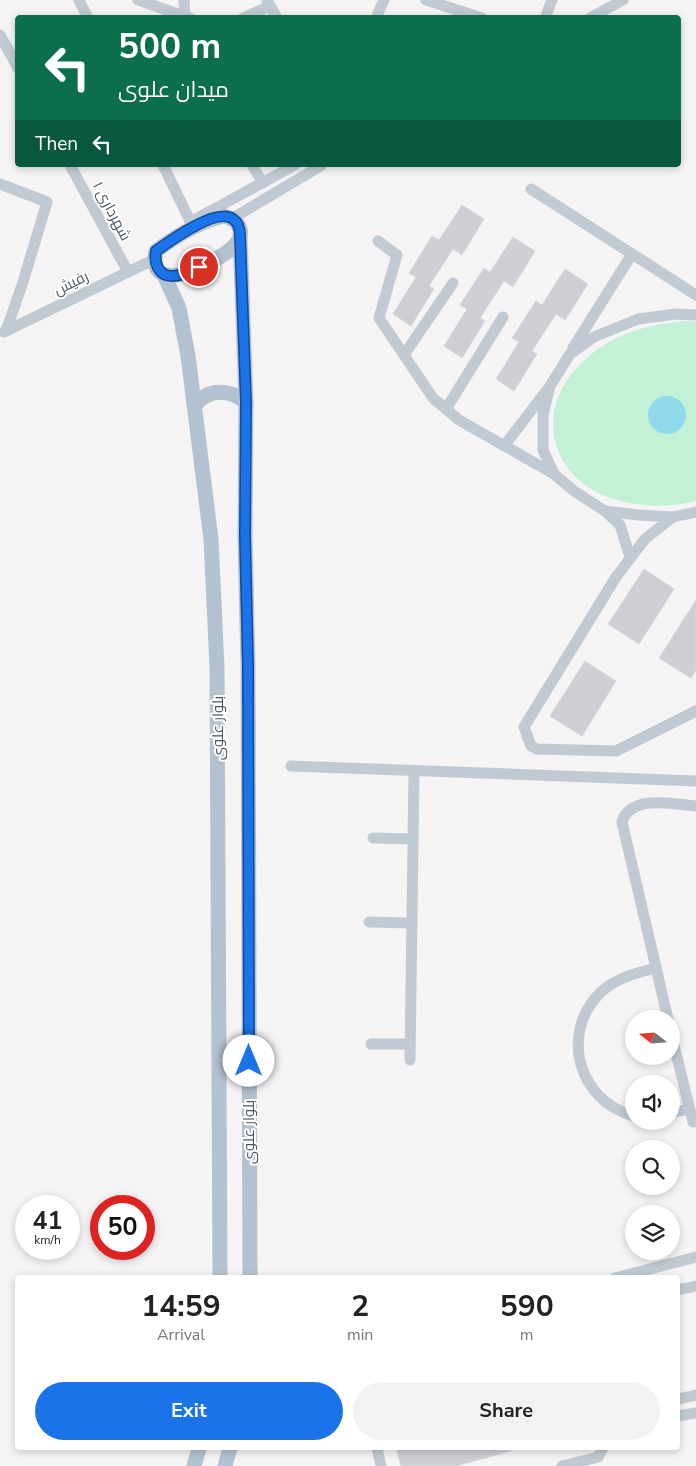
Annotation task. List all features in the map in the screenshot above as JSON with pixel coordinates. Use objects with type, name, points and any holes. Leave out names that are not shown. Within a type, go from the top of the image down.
[{"type":"main road","points":[[155,259],[156,251],[192,225],[224,216],[233,218]]},
{"type":"main road","name":"بلوار علوی","points":[[233,218],[239,226],[240,236],[246,402],[245,536],[248,666],[250,1275]]},
{"type":"main road","points":[[164,275],[183,274],[214,259],[234,246],[240,236]]},
{"type":"main road","name":"بلوار علوی","points":[[155,259],[158,269],[164,275],[179,308],[188,356],[211,539],[217,667],[220,1275]]},
{"type":"main road","points":[[194,404],[200,398],[219,392],[229,392],[246,402]]},
{"type":"main road","points":[[194,1466],[198,1450]]},
{"type":"main road","points":[[226,1466],[230,1450]]},
{"type":"street","points":[[79,0],[86,15]]},
{"type":"street","points":[[138,0],[181,15]]},
{"type":"street","points":[[184,0],[187,15]]},
{"type":"street","points":[[377,15],[384,0]]},
{"type":"street","points":[[426,0],[472,15]]},
{"type":"street","points":[[546,15],[552,0]]},
{"type":"street","points":[[596,15],[623,0]]},
{"type":"street","points":[[248,15],[268,3],[275,15]]},
{"type":"street","points":[[0,36],[15,63]]},
{"type":"street","name":"شهرداری ۱","points":[[71,167],[128,272]]},
{"type":"street","points":[[164,167],[192,225],[291,167]]},
{"type":"street","points":[[253,167],[262,183]]},
{"type":"street","points":[[233,218],[319,167]]},
{"type":"street","points":[[0,184],[47,202],[23,282],[3,332]]},
{"type":"street","points":[[530,189],[696,295]]},
{"type":"street","points":[[378,241],[396,255],[379,318],[433,398],[459,420],[554,474],[574,492],[605,511],[620,525],[630,558]]},
{"type":"street","points":[[504,446],[550,386],[632,254]]},
{"type":"street","name":"رفیش","points":[[3,332],[155,259]]},
{"type":"street","points":[[404,355],[452,283]]},
{"type":"street","points":[[570,354],[594,337],[638,319],[676,314],[696,315]]},
{"type":"street","points":[[446,409],[503,317]]},
{"type":"street","points":[[550,386],[543,415],[543,450],[554,474]]},
{"type":"street","points":[[605,511],[673,517],[696,512]]},
{"type":"street","points":[[673,517],[645,539],[630,558],[611,585],[524,727],[531,746],[537,749],[616,751],[696,711]]},
{"type":"street","points":[[291,766],[696,781]]},
{"type":"street","points":[[410,1060],[414,770]]},
{"type":"street","points":[[666,1010],[622,822],[624,814],[640,804],[696,806]]},
{"type":"street","points":[[374,838],[413,838]]},
{"type":"street","points":[[369,922],[412,923]]},
{"type":"street","points":[[625,1112],[606,1103],[590,1086],[578,1054],[579,1032],[587,1010],[601,992],[620,979],[656,968]]},
{"type":"street","points":[[371,1044],[410,1044]]},
{"type":"street","points":[[679,1065],[693,1122]]},
{"type":"street","points":[[680,1111],[689,1109]]},
{"type":"street","points":[[627,1275],[696,1257]]},
{"type":"street","points":[[680,1290],[696,1286]]},
{"type":"street","points":[[680,1398],[696,1394]]},
{"type":"street","points":[[680,1416],[696,1413]]},
{"type":"street","points":[[378,1450],[382,1466]]},
{"type":"street","points":[[562,1466],[598,1457],[602,1450]]},
{"type":"green space","points":[[675,322],[696,322],[696,501],[660,506],[643,505],[625,502],[599,493],[579,480],[564,462],[556,442],[553,421],[558,398],[569,377],[599,348],[636,330]],"holes":[[[669,396],[652,425],[649,413],[658,399]]]},
{"type":"water","points":[[667,396],[680,402],[686,415],[680,428],[667,434],[654,428],[648,415],[654,402]]},
{"type":"building","points":[[462,205],[484,219],[462,255],[453,249],[429,286],[434,289],[411,326],[393,314],[416,277],[409,273],[432,236],[439,240]]},
{"type":"building","points":[[513,237],[535,251],[513,287],[504,281],[480,318],[485,321],[462,358],[444,346],[467,309],[460,305],[484,268],[490,272]]},
{"type":"building","points":[[565,269],[588,284],[565,320],[556,314],[532,351],[537,354],[514,391],[496,379],[519,342],[512,338],[536,301],[542,305]]},
{"type":"building","points":[[644,569],[674,589],[639,644],[608,624]]},
{"type":"building","points":[[696,600],[696,670],[691,678],[659,658]]},
{"type":"building","points":[[585,661],[616,681],[582,736],[550,716]]},
{"type":"building","points":[[397,1450],[511,1451],[456,1466],[401,1466]]},
{"type":"route","points":[[199,267],[183,274],[164,275],[158,269],[155,259],[156,251],[193,227],[215,218],[224,216],[233,218],[239,226],[240,236],[246,402],[245,536],[248,666],[249,1061]]}]
